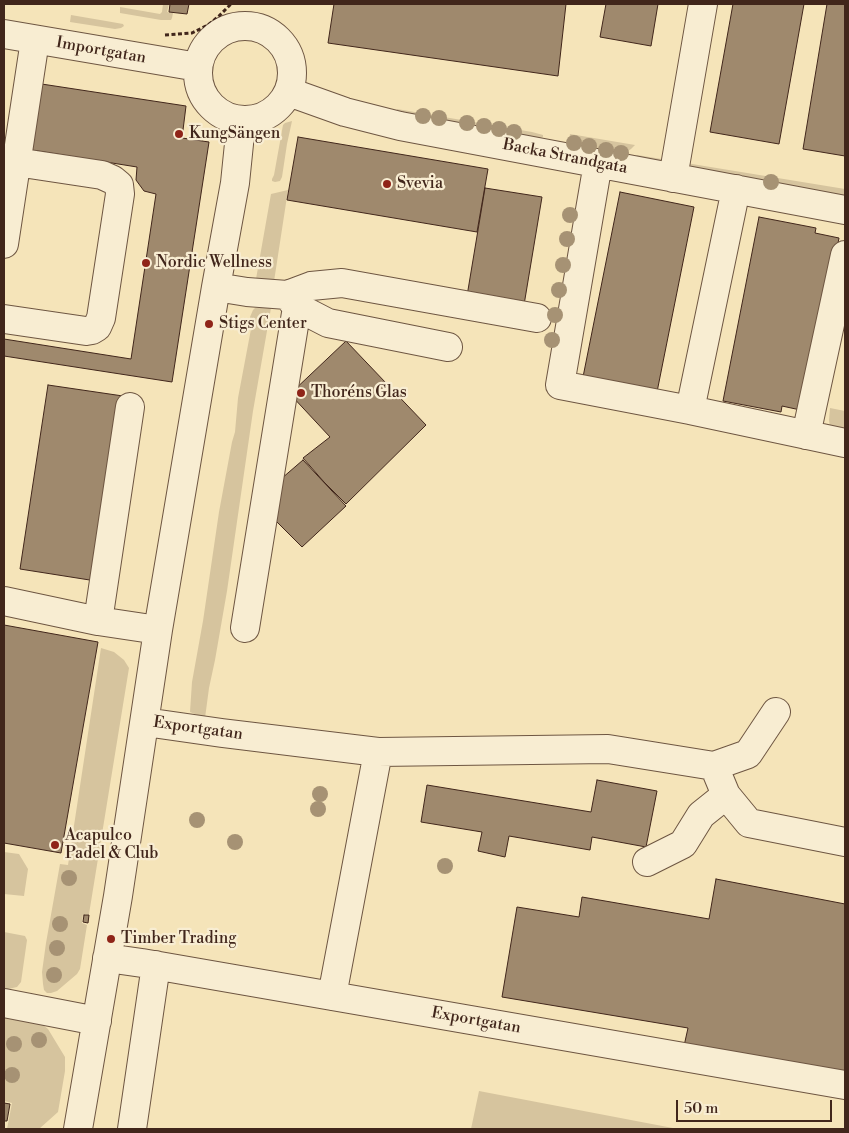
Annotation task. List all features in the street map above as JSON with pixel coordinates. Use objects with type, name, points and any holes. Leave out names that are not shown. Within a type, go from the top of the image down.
[{"type":"street","points":[[673,178],[703,4]]},
{"type":"street","points":[[254,15],[260,28],[272,34],[287,50],[292,64],[292,78],[289,92],[281,104],[269,114],[255,120],[233,119],[219,113],[208,103],[201,90],[198,67],[206,46],[223,31],[238,26],[254,15]]},
{"type":"street","name":"Importgatan","points":[[4,34],[198,67]]},
{"type":"street","points":[[4,244],[35,40]]},
{"type":"street","name":"Backa Strandgata","points":[[289,92],[345,112],[400,126],[845,210]]},
{"type":"street","name":"Exportgatan","points":[[78,1129],[145,722],[158,630],[235,183],[240,120]]},
{"type":"street","points":[[4,319],[86,331],[97,327],[101,318],[120,194],[119,185],[102,175],[16,162]]},
{"type":"street","points":[[598,163],[560,385],[845,443]]},
{"type":"street","points":[[690,410],[736,190]]},
{"type":"street","points":[[806,435],[845,255]]},
{"type":"street","points":[[245,628],[292,301],[311,286],[342,284],[537,318]]},
{"type":"street","points":[[216,287],[292,301],[328,323],[448,347]]},
{"type":"street","points":[[98,621],[130,407]]},
{"type":"street","points":[[4,601],[98,621],[158,630]]},
{"type":"street","points":[[776,712],[748,754],[714,766],[726,795],[749,823],[845,842]]},
{"type":"street","name":"Exportgatan","points":[[145,722],[378,752],[608,749],[714,766]]},
{"type":"street","points":[[332,996],[378,752]]},
{"type":"street","points":[[647,862],[683,844],[701,814],[726,795]]},
{"type":"street","name":"Exportgatan","points":[[107,958],[845,1085]]},
{"type":"street","points":[[132,1129],[156,965]]},
{"type":"street","points":[[4,1003],[97,1021]]},
{"type":"path","points":[[161,35],[192,33],[208,25],[231,4]]},
{"type":"shaded area","points":[[163,4],[169,4],[167,12],[173,13],[171,20],[120,13],[120,7],[160,14]]},
{"type":"shaded area","points":[[71,15],[123,24],[124,26],[115,29],[70,22]]},
{"type":"shaded area","points":[[397,109],[532,132],[543,135],[543,137],[535,139],[396,115]]},
{"type":"shaded area","points":[[292,121],[282,177],[280,181],[275,182],[272,179],[283,125]]},
{"type":"shaded area","points":[[570,134],[635,145],[620,156],[570,147]]},
{"type":"shaded area","points":[[637,155],[845,189],[845,202],[632,160]]},
{"type":"shaded area","points":[[288,190],[273,288],[256,279],[271,194]]},
{"type":"shaded area","points":[[255,308],[271,308],[253,411],[227,591],[205,718],[190,712],[192,682],[219,512],[235,432],[238,398],[251,329],[250,317]]},
{"type":"shaded area","points":[[830,408],[845,411],[845,437],[830,428]]},
{"type":"shaded area","points":[[101,648],[114,652],[124,660],[129,668],[89,914],[83,914],[82,923],[87,925],[80,969],[77,974],[57,991],[47,993],[44,990],[42,972],[46,943],[60,864],[68,865]]},
{"type":"shaded area","points":[[4,852],[19,854],[28,869],[24,896],[4,894]]},
{"type":"shaded area","points":[[4,932],[25,936],[27,940],[21,982],[17,987],[4,990]]},
{"type":"shaded area","points":[[4,1015],[39,1022],[48,1029],[65,1057],[65,1071],[58,1112],[39,1129],[7,1129],[12,1103],[4,1101]]},
{"type":"shaded area","points":[[479,1091],[678,1129],[471,1129]]},
{"type":"building","points":[[170,4],[189,4],[187,14],[169,12]]},
{"type":"building","points":[[334,4],[566,4],[558,76],[328,43]]},
{"type":"building","points":[[606,4],[658,4],[651,46],[600,37]]},
{"type":"building","points":[[733,4],[804,4],[779,144],[710,132]]},
{"type":"building","points":[[827,4],[845,4],[845,156],[803,149]]},
{"type":"building","points":[[35,83],[186,106],[182,138],[209,142],[172,382],[4,356],[4,339],[131,359],[156,194],[144,191],[136,180],[137,167],[25,149]]},
{"type":"building","name":"Svevia","points":[[298,137],[488,169],[477,232],[287,200]]},
{"type":"building","name":"Svevia","points":[[485,188],[542,197],[524,305],[467,296]]},
{"type":"building","points":[[620,192],[694,207],[657,392],[583,377]]},
{"type":"building","points":[[759,217],[816,228],[815,233],[839,238],[805,411],[782,406],[781,412],[723,401]]},
{"type":"building","points":[[346,341],[426,425],[346,504],[303,458],[330,437],[290,394]]},
{"type":"building","points":[[48,385],[123,396],[96,581],[20,569]]},
{"type":"building","points":[[303,460],[346,506],[302,547],[269,514],[274,485]]},
{"type":"building","points":[[4,625],[98,642],[61,853],[4,843]]},
{"type":"building","points":[[597,780],[657,791],[646,847],[592,837],[590,850],[509,836],[505,857],[478,851],[482,832],[421,822],[427,785],[591,812]]},
{"type":"building","points":[[716,879],[845,904],[845,1076],[684,1046],[688,1028],[502,997],[517,907],[579,917],[582,897],[709,919]]},
{"type":"building","points":[[84,915],[89,915],[88,923],[83,922]]},
{"type":"building","points":[[4,1103],[10,1104],[7,1121],[4,1121]]},
{"type":"place","name":"KungSängen","points":[[179,134]]},
{"type":"place","name":"Svevia","points":[[387,184]]},
{"type":"place","name":"Nordic Wellness","points":[[146,263]]},
{"type":"place","name":"Stigs Center","points":[[209,324]]},
{"type":"place","name":"Thoréns Glas","points":[[301,393]]},
{"type":"place","name":"Acapulco Padel & Club","points":[[55,845]]},
{"type":"place","name":"Timber Trading","points":[[111,939]]}]
